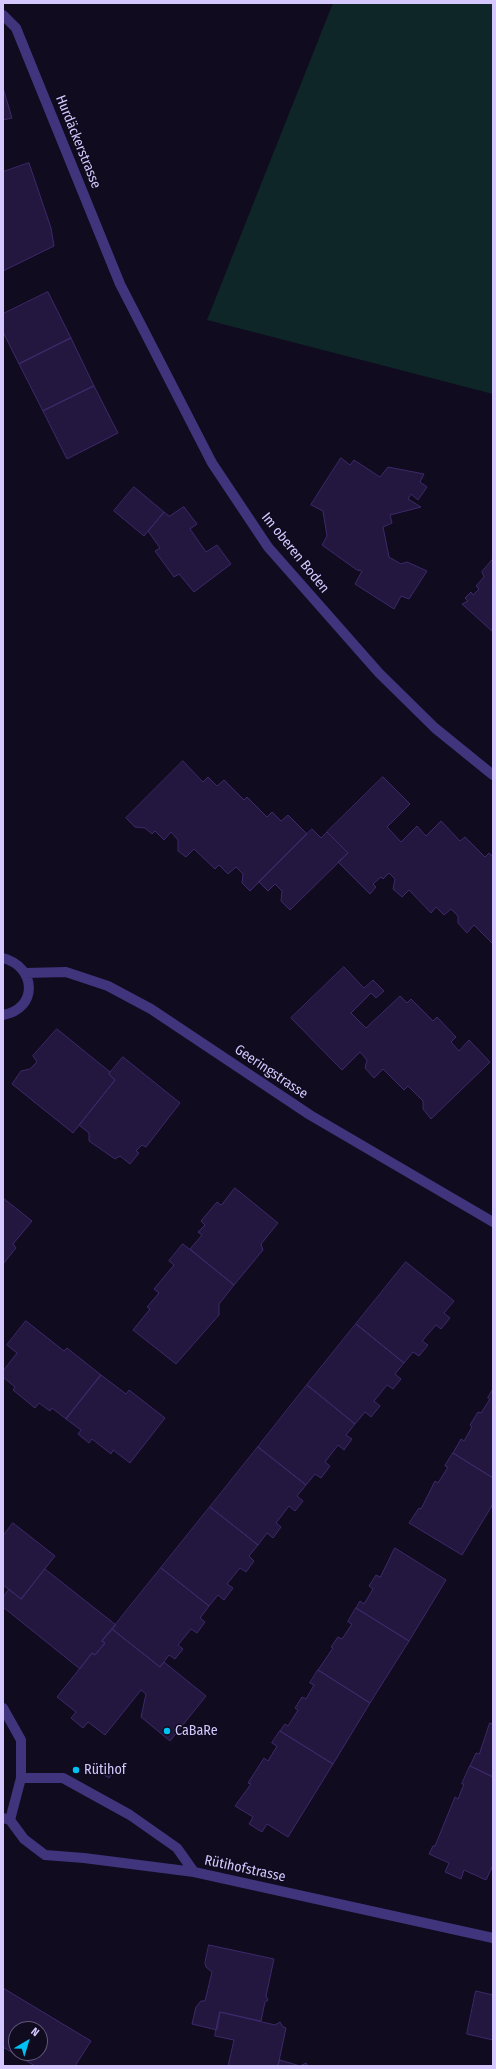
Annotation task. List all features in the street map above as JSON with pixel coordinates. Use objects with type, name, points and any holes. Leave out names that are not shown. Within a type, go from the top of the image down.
[{"type":"street","name":"Hurdäckerstrasse","points":[[3,15],[16,28],[120,284]]},
{"type":"street","name":"Im oberen Boden","points":[[120,284],[212,463],[268,547],[379,673],[435,728],[493,775]]},
{"type":"street","points":[[3,958],[12,961],[25,973],[29,985],[28,996],[21,1007],[12,1014],[3,1016]]},
{"type":"street","name":"Geeringstrasse","points":[[25,973],[66,972],[108,986],[145,1005],[310,1115],[493,1222]]},
{"type":"street","points":[[3,1708],[21,1740],[21,1778],[6,1819]]},
{"type":"street","points":[[21,1778],[63,1778],[130,1815],[176,1848],[194,1872]]},
{"type":"street","name":"Rütihofstrasse","points":[[6,1819],[24,1839],[45,1855],[84,1858],[194,1872],[493,1938]]},
{"type":"green space","points":[[333,3],[493,3],[493,394],[207,320]]},
{"type":"building","points":[[3,88],[12,118],[3,120]]},
{"type":"building","points":[[29,163],[51,228],[54,246],[3,271],[3,172]]},
{"type":"building","points":[[48,292],[71,338],[19,364],[3,332],[3,314]]},
{"type":"building","points":[[71,338],[94,386],[43,411],[19,364]]},
{"type":"building","points":[[94,386],[118,433],[67,459],[43,411]]},
{"type":"building","points":[[341,458],[350,465],[354,460],[380,477],[388,467],[424,474],[420,482],[427,487],[418,500],[411,494],[408,499],[421,507],[390,515],[392,523],[383,527],[389,557],[401,564],[407,562],[427,571],[409,599],[401,596],[394,609],[355,584],[362,571],[357,570],[322,545],[327,536],[323,511],[311,505]]},
{"type":"building","points":[[134,487],[164,512],[144,536],[114,511]]},
{"type":"building","points":[[184,507],[197,524],[190,529],[206,552],[217,545],[231,564],[194,592],[179,574],[174,577],[155,551],[160,548],[148,531],[164,512],[169,516]]},
{"type":"building","points":[[493,559],[493,632],[462,604],[468,601],[465,598],[471,592],[473,595],[479,589],[476,586],[484,577],[482,572]]},
{"type":"building","points":[[183,761],[203,782],[208,777],[217,786],[224,780],[244,800],[247,797],[267,817],[272,812],[281,821],[288,815],[307,834],[250,891],[242,883],[243,874],[236,867],[228,874],[219,865],[215,869],[194,849],[186,857],[178,851],[178,840],[171,832],[164,840],[155,831],[152,834],[145,828],[135,827],[126,818]]},
{"type":"building","points":[[383,777],[410,804],[387,827],[401,842],[417,826],[426,836],[441,821],[460,841],[465,837],[485,857],[489,853],[493,857],[493,944],[474,925],[467,933],[458,923],[458,916],[451,909],[444,915],[436,907],[431,913],[409,890],[402,897],[393,889],[395,879],[389,873],[383,879],[381,877],[373,884],[376,887],[370,894],[338,862],[348,853],[327,832]]},
{"type":"building","points":[[312,829],[321,838],[327,832],[348,853],[290,910],[281,901],[282,891],[275,884],[268,891],[259,882]]},
{"type":"building","points":[[344,967],[364,988],[373,980],[384,991],[376,998],[371,993],[351,1013],[366,1028],[400,996],[407,1003],[411,999],[433,1021],[437,1017],[456,1037],[451,1042],[459,1051],[469,1040],[490,1062],[431,1119],[423,1109],[423,1101],[408,1086],[404,1090],[383,1069],[374,1078],[365,1068],[367,1060],[360,1052],[342,1070],[291,1018]]},
{"type":"building","points":[[57,1029],[110,1072],[109,1074],[115,1080],[73,1133],[12,1084],[21,1071],[30,1069],[37,1062],[33,1056]]},
{"type":"building","points":[[123,1057],[180,1103],[146,1147],[142,1145],[136,1151],[139,1153],[130,1164],[120,1156],[115,1159],[89,1141],[89,1133],[79,1125],[115,1080],[109,1074]]},
{"type":"building","points":[[235,1188],[278,1223],[261,1244],[263,1250],[234,1285],[190,1249],[202,1235],[198,1232],[205,1225],[201,1221],[217,1202],[221,1205]]},
{"type":"building","points":[[3,1198],[32,1221],[13,1244],[16,1248],[3,1264]]},
{"type":"building","points":[[183,1244],[234,1285],[219,1304],[219,1315],[176,1364],[133,1330],[150,1309],[147,1307],[159,1293],[154,1289],[174,1265],[169,1261]]},
{"type":"building","points":[[406,1262],[454,1301],[444,1313],[450,1318],[441,1329],[436,1325],[422,1341],[428,1345],[419,1356],[413,1352],[404,1363],[356,1324]]},
{"type":"building","points":[[26,1321],[64,1351],[67,1348],[101,1375],[66,1419],[52,1408],[50,1411],[39,1403],[35,1408],[13,1390],[15,1387],[3,1377],[3,1371],[17,1353],[7,1345]]},
{"type":"building","points":[[356,1324],[404,1363],[395,1374],[401,1379],[393,1389],[387,1385],[374,1401],[380,1406],[371,1417],[365,1412],[355,1424],[307,1385]]},
{"type":"building","points":[[101,1375],[126,1394],[129,1390],[165,1418],[130,1463],[113,1450],[111,1454],[92,1439],[89,1443],[78,1434],[81,1430],[66,1419]]},
{"type":"building","points":[[307,1385],[355,1424],[346,1435],[352,1439],[344,1450],[338,1445],[325,1462],[330,1466],[321,1478],[315,1474],[306,1485],[258,1447]]},
{"type":"building","points":[[493,1389],[493,1478],[453,1453],[461,1439],[464,1441],[472,1427],[470,1425],[478,1412],[481,1413],[490,1399],[488,1398]]},
{"type":"building","points":[[258,1447],[306,1485],[297,1496],[303,1501],[295,1511],[289,1506],[276,1523],[281,1527],[273,1538],[267,1533],[258,1545],[210,1507]]},
{"type":"building","points":[[453,1453],[493,1478],[493,1504],[462,1555],[409,1523],[419,1508],[421,1509],[435,1481],[438,1483],[448,1467],[445,1466]]},
{"type":"building","points":[[210,1507],[258,1545],[249,1556],[254,1561],[246,1572],[240,1568],[227,1584],[233,1588],[224,1600],[218,1595],[209,1606],[161,1568]]},
{"type":"building","points":[[13,1523],[55,1556],[21,1599],[3,1585],[3,1536]]},
{"type":"building","points":[[395,1548],[446,1580],[409,1641],[356,1608],[360,1601],[364,1604],[373,1589],[369,1586],[376,1575],[380,1577]]},
{"type":"building","points":[[161,1568],[209,1606],[200,1618],[205,1622],[197,1633],[191,1629],[178,1645],[183,1649],[175,1659],[169,1655],[160,1667],[112,1629]]},
{"type":"building","points":[[45,1569],[116,1625],[102,1641],[105,1643],[95,1655],[92,1653],[80,1669],[3,1607],[3,1597],[9,1589],[21,1599]]},
{"type":"building","points":[[356,1608],[409,1641],[370,1703],[318,1670],[333,1648],[331,1647],[338,1637],[342,1639],[352,1624],[348,1622]]},
{"type":"building","points":[[112,1629],[160,1667],[164,1662],[206,1696],[170,1741],[141,1717],[146,1694],[141,1690],[105,1735],[88,1722],[83,1728],[71,1718],[76,1712],[57,1697],[92,1653],[95,1655],[105,1643],[102,1641]]},
{"type":"building","points":[[318,1670],[370,1703],[333,1764],[280,1731],[285,1724],[288,1726],[298,1710],[295,1708],[302,1697],[306,1699],[314,1685],[310,1683]]},
{"type":"building","points":[[490,1723],[493,1724],[493,1777],[470,1766],[476,1753],[479,1754]]},
{"type":"building","points":[[280,1731],[333,1764],[288,1837],[267,1824],[262,1832],[249,1824],[253,1817],[235,1806],[251,1784],[248,1783],[264,1758],[268,1761],[277,1746],[272,1743]]},
{"type":"building","points":[[101,1765],[113,1772],[109,1778],[98,1771]]},
{"type":"building","points":[[470,1766],[493,1777],[493,1865],[486,1880],[464,1870],[461,1879],[445,1872],[449,1863],[429,1854],[433,1846],[435,1846],[455,1797],[458,1799],[464,1784],[462,1784]]},
{"type":"building","points":[[209,1945],[274,1959],[266,1996],[268,2000],[265,2002],[261,2021],[220,2012],[217,2030],[192,2024],[196,2007],[201,2001],[205,2001],[212,1972],[206,1967],[205,1963]]},
{"type":"building","points":[[3,1988],[91,2041],[75,2066],[35,2066],[27,2061],[48,2061],[48,2021],[8,2021],[8,2050],[3,2047]]},
{"type":"building","points":[[476,1991],[493,1995],[493,2040],[467,2034]]},
{"type":"building","points":[[220,2012],[275,2025],[280,2022],[283,2027],[286,2028],[278,2066],[228,2066],[234,2040],[215,2036]]},
{"type":"building","points":[[280,2060],[300,2066],[278,2066]]},
{"type":"building","points":[[306,2063],[308,2066],[300,2066]]},
{"type":"place","name":"CaBaRe","points":[[167,1731]]},
{"type":"place","name":"Rütihof","points":[[76,1770]]}]
